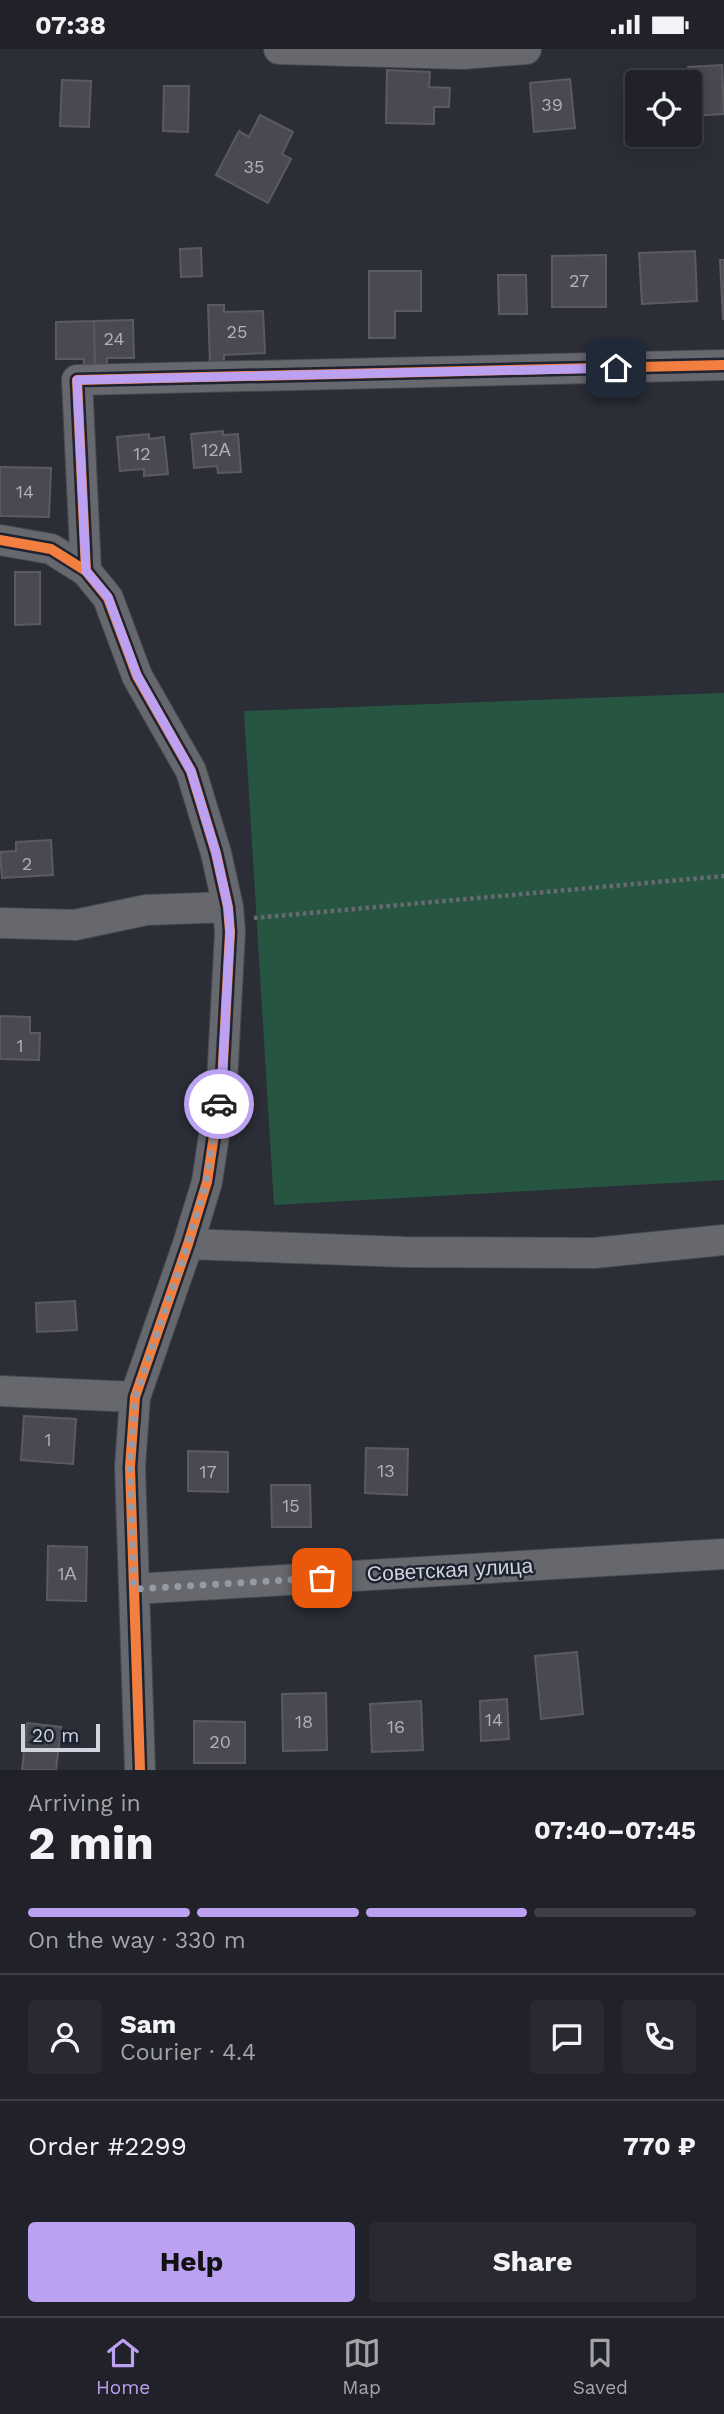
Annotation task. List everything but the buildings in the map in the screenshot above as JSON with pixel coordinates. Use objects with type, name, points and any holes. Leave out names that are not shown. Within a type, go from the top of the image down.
[{"type":"street","points":[[278,49],[463,54],[526,49]]},
{"type":"street","points":[[86,571],[77,380],[724,365]]},
{"type":"street","points":[[0,540],[51,549],[86,571],[108,597],[137,675],[191,771],[216,853],[229,920],[222,1082],[206,1182],[188,1244],[135,1397],[130,1468],[140,1770]]},
{"type":"street","points":[[0,923],[75,925],[146,910],[229,920]]},
{"type":"street","points":[[188,1244],[404,1252],[594,1253],[724,1240]]},
{"type":"street","points":[[0,1391],[135,1397]]},
{"type":"street","name":"Советская улица","points":[[134,1589],[724,1554]]},
{"type":"path","points":[[229,920],[724,876]]},
{"type":"green space","points":[[724,693],[724,1180],[274,1205],[244,711]]},
{"type":"cycle path","points":[[0,540],[51,549],[86,571],[77,380],[724,365]]},
{"type":"cycle path","points":[[86,571],[108,598],[137,676],[191,771],[216,853],[228,907],[230,932],[222,1082],[207,1182],[135,1397],[130,1467],[140,1770]]},
{"type":"way so far","points":[[219,1104],[206,1182],[188,1244],[135,1397],[130,1468],[134,1589],[322,1578]]},
{"type":"route","points":[[219,1104],[230,932],[228,907],[216,853],[191,771],[137,675],[108,597],[86,571],[77,380],[616,368]]}]
